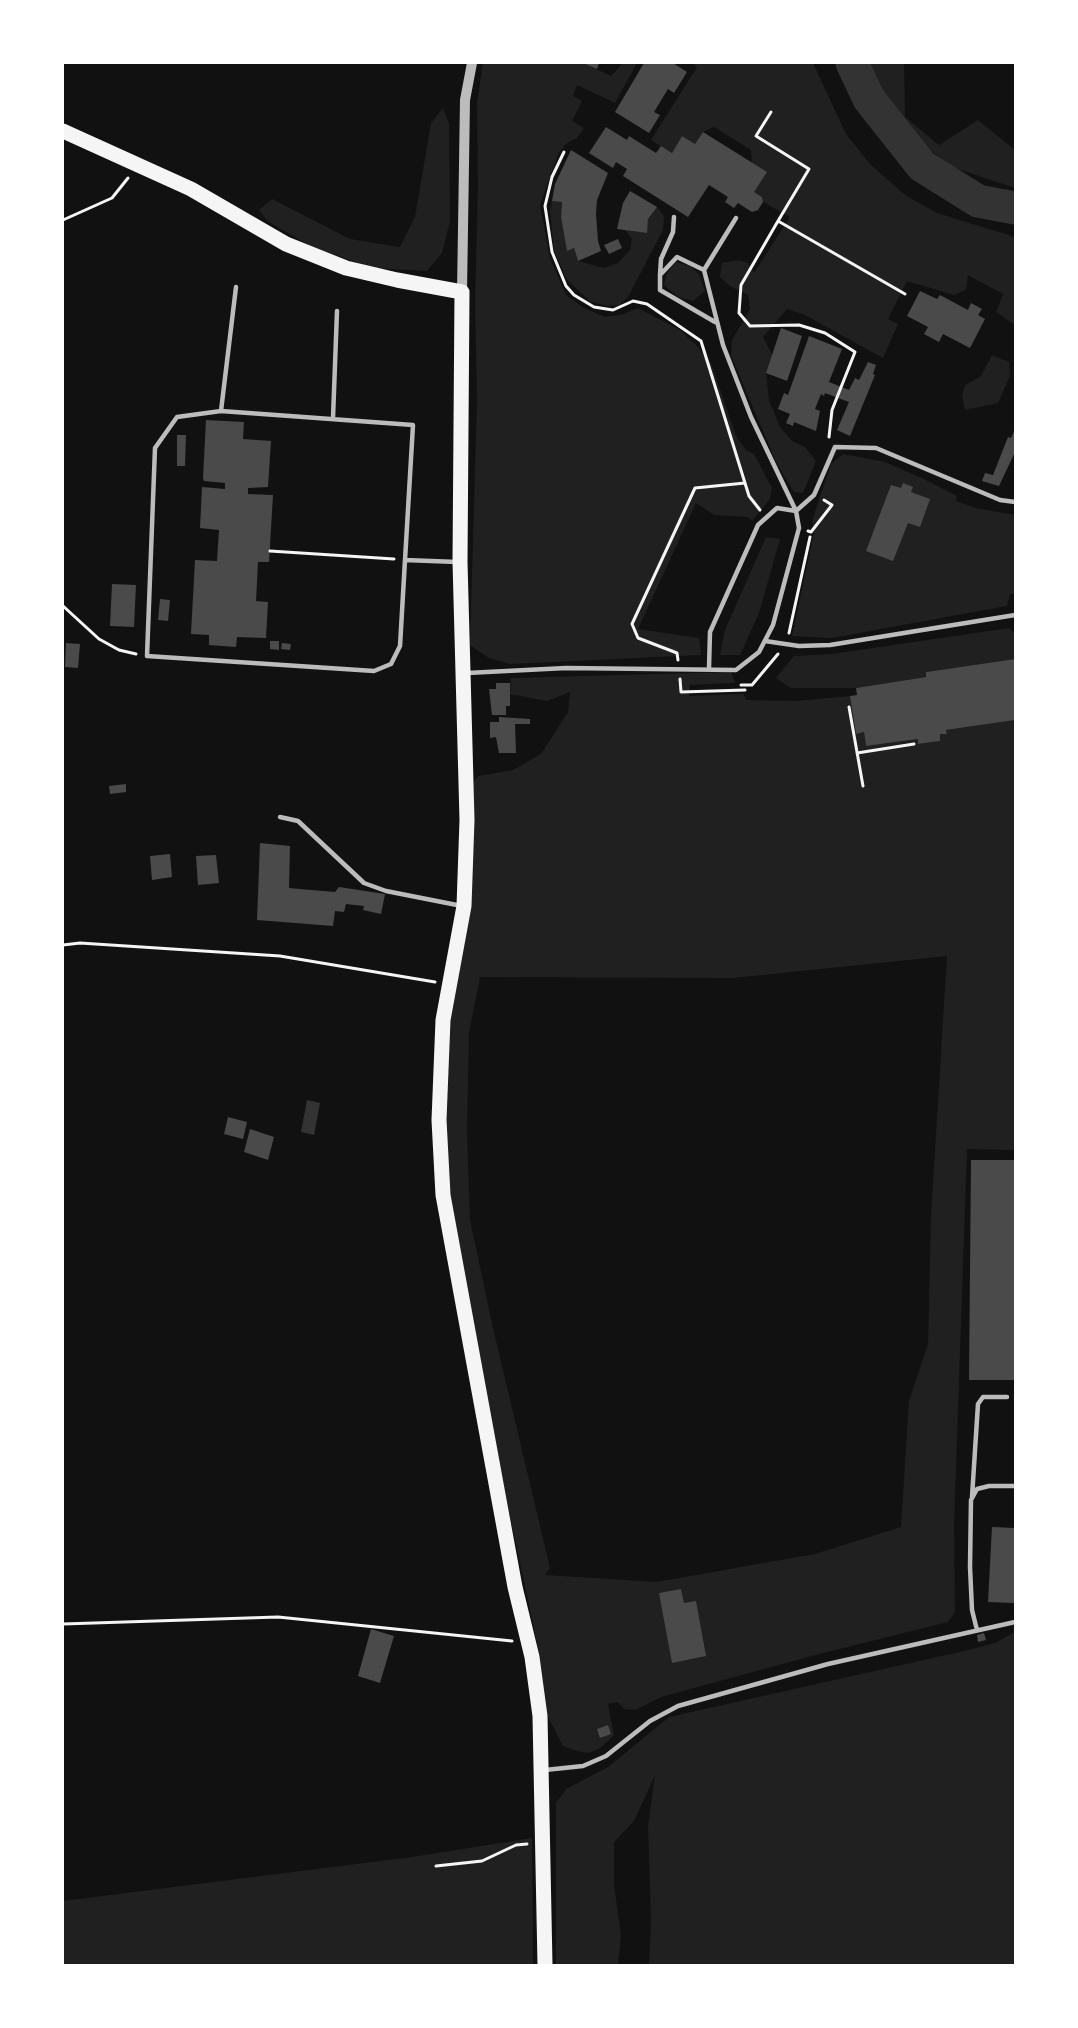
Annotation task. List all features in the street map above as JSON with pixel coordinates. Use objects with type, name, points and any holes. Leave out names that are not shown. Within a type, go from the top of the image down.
[{"type":"main road","points":[[63,132],[191,189],[285,244],[311,255],[346,268],[462,292],[460,562],[467,820],[464,906],[443,1020],[439,1120],[443,1195],[515,1587],[529,1643],[540,1716],[545,1965]]},
{"type":"street","points":[[462,292],[465,100],[471,63]]},
{"type":"lane","points":[[674,217],[673,232],[661,259],[660,290],[716,321]]},
{"type":"lane","points":[[463,674],[566,668],[736,670],[759,652],[773,625],[799,528],[796,511],[751,417],[716,321],[704,270],[736,218]]},
{"type":"lane","points":[[660,275],[677,257],[704,270]]},
{"type":"lane","points":[[221,411],[236,286]]},
{"type":"lane","points":[[333,418],[337,311]]},
{"type":"lane","points":[[221,411],[333,418],[413,425],[400,646],[391,664],[374,671],[147,656],[155,448],[177,417],[221,411]]},
{"type":"lane","points":[[796,511],[814,495],[834,447],[876,448],[1000,500],[1015,502]]},
{"type":"lane","points":[[708,668],[710,632],[758,525],[777,508],[796,511]]},
{"type":"lane","points":[[405,560],[460,562]]},
{"type":"lane","points":[[765,641],[799,646],[830,645],[1015,615]]},
{"type":"lane","points":[[280,817],[298,821],[364,883],[386,891],[464,906]]},
{"type":"lane","points":[[977,1630],[972,1610],[970,1567],[971,1500],[978,1404],[983,1397],[1006,1396]]},
{"type":"lane","points":[[971,1500],[977,1489],[989,1486],[1015,1486]]},
{"type":"lane","points":[[542,1770],[583,1766],[606,1756],[650,1720],[678,1706],[828,1664],[1015,1622]]},
{"type":"path","points":[[771,112],[756,136],[809,169],[741,285],[739,313],[750,326],[799,325],[825,333],[855,352],[832,410],[829,438],[834,447]]},
{"type":"path","points":[[564,152],[552,177],[545,206],[552,252],[566,286],[574,295],[594,307],[613,310],[633,301],[647,304],[701,340],[749,495],[765,517]]},
{"type":"path","points":[[63,220],[112,198],[138,164]]},
{"type":"path","points":[[778,221],[905,294]]},
{"type":"path","points":[[745,483],[695,488],[632,624],[638,638],[677,653],[681,692],[745,690]]},
{"type":"path","points":[[799,528],[811,532],[832,505],[814,495]]},
{"type":"path","points":[[270,551],[405,560]]},
{"type":"path","points":[[63,606],[99,639],[119,650],[147,656]]},
{"type":"path","points":[[849,707],[863,786]]},
{"type":"path","points":[[856,753],[914,744]]},
{"type":"path","points":[[63,945],[80,943],[280,956],[448,984]]},
{"type":"path","points":[[63,1624],[278,1617],[529,1643]]},
{"type":"path","points":[[436,1866],[482,1861],[516,1845],[544,1842]]},
{"type":"shaded area","points":[[483,63],[583,63],[611,76],[623,63],[637,63],[615,103],[577,85],[573,96],[582,101],[572,121],[584,128],[577,138],[567,143],[559,152],[540,205],[550,258],[566,295],[584,308],[605,317],[624,314],[638,308],[680,330],[711,363],[736,436],[746,450],[754,454],[772,488],[770,499],[752,521],[748,517],[714,515],[696,503],[638,629],[699,638],[701,655],[510,664],[489,658],[470,645],[477,399],[475,303],[478,184],[477,103]]},
{"type":"shaded area","points":[[692,63],[813,63],[846,134],[870,164],[905,195],[937,213],[1015,237],[1015,325],[996,312],[1003,294],[968,275],[966,290],[954,295],[907,281],[888,319],[898,324],[883,358],[805,315],[787,309],[763,337],[772,355],[766,373],[769,400],[780,427],[792,441],[805,447],[816,461],[803,493],[794,492],[777,464],[731,356],[732,340],[750,309],[748,295],[730,286],[720,277],[722,263],[739,260],[748,263],[754,273],[790,217],[763,202],[762,197],[754,192],[766,172],[752,163],[751,150],[714,127],[703,132],[695,144],[682,136],[672,153],[651,140],[697,67]]},
{"type":"shaded area","points":[[867,63],[904,63],[905,117],[939,145],[978,120],[1015,150],[1015,188],[952,167],[904,131]]},
{"type":"shaded area","points":[[443,108],[449,123],[450,221],[442,253],[427,271],[374,268],[312,247],[267,221],[259,210],[272,199],[350,239],[400,247],[415,217],[431,123]]},
{"type":"shaded area","points":[[552,201],[562,202],[561,217],[567,250],[574,248],[578,261],[604,268],[618,263],[630,250],[632,239],[625,230],[646,233],[648,219],[657,207],[664,216],[663,230],[628,297],[619,305],[608,306],[591,302],[567,280],[554,251],[550,210]]},
{"type":"shaded area","points":[[676,262],[690,266],[699,274],[705,291],[693,301],[678,297],[664,285],[667,273]]},
{"type":"shaded area","points":[[992,355],[1009,362],[1010,376],[998,403],[965,410],[962,396],[965,385],[981,376]]},
{"type":"shaded area","points":[[843,454],[885,462],[957,496],[956,501],[976,508],[1015,515],[1015,594],[1010,594],[1007,606],[832,638],[792,636],[814,533],[812,521],[831,464]]},
{"type":"shaded area","points":[[766,537],[780,539],[759,613],[740,655],[720,655],[725,630]]},
{"type":"shaded area","points":[[1009,628],[1015,633],[1015,659],[926,672],[926,677],[855,688],[791,688],[776,678],[794,656],[832,654]]},
{"type":"shaded area","points":[[731,672],[735,683],[690,685],[689,696],[743,694],[747,700],[796,701],[850,696],[856,733],[864,732],[866,746],[918,739],[919,744],[940,741],[940,734],[947,734],[946,730],[1015,720],[1015,1150],[967,1149],[954,1525],[955,1612],[948,1622],[661,1697],[635,1710],[624,1709],[618,1702],[608,1704],[614,1735],[600,1748],[589,1753],[563,1746],[548,1717],[538,1647],[492,1432],[447,1195],[444,1116],[448,1020],[472,855],[474,781],[479,776],[513,770],[541,754],[568,712],[570,692],[547,701],[510,694],[511,678]],"holes":[[[947,956],[931,1215],[928,1344],[909,1401],[901,1527],[815,1554],[656,1582],[545,1575],[550,1568],[470,1220],[467,1131],[469,1032],[480,977],[733,978]]]},
{"type":"shaded area","points":[[307,1100],[320,1103],[314,1135],[301,1132]]},
{"type":"shaded area","points":[[1015,1632],[1015,1965],[649,1965],[651,1920],[648,1826],[655,1775],[634,1821],[614,1842],[614,1885],[621,1935],[618,1965],[556,1965],[556,1803],[566,1789],[608,1767],[669,1717],[964,1651],[995,1643]]},
{"type":"shaded area","points":[[532,1838],[533,1965],[63,1965],[63,1901],[412,1857]]},
{"type":"building","points":[[583,63],[599,63],[597,69]]},
{"type":"building","points":[[644,63],[673,63],[687,72],[674,93],[668,89],[654,112],[660,115],[649,133],[615,112]]},
{"type":"building","points":[[606,127],[627,140],[629,136],[656,153],[661,146],[672,153],[682,136],[695,144],[703,132],[767,172],[754,192],[762,197],[763,202],[758,210],[752,212],[738,203],[734,208],[725,202],[728,197],[709,185],[688,217],[623,176],[627,169],[616,162],[613,168],[589,153]]},
{"type":"building","points":[[571,150],[608,173],[597,200],[598,241],[601,251],[578,261],[574,248],[567,251],[561,217],[562,202],[552,201],[555,184]]},
{"type":"building","points":[[630,191],[657,207],[648,219],[647,233],[617,229],[623,203]]},
{"type":"building","points":[[618,239],[622,248],[609,254],[604,245]]},
{"type":"building","points":[[920,291],[937,299],[940,295],[968,310],[971,303],[982,309],[978,315],[985,319],[970,348],[943,334],[939,342],[924,334],[928,327],[907,316]]},
{"type":"building","points":[[781,328],[802,336],[787,381],[766,373]]},
{"type":"building","points":[[809,336],[842,349],[829,382],[849,390],[855,378],[859,380],[868,362],[876,365],[873,374],[875,375],[850,436],[837,430],[849,402],[825,393],[824,396],[821,394],[815,409],[820,411],[816,431],[794,422],[793,426],[786,423],[790,414],[778,409],[784,393],[788,395]]},
{"type":"building","points":[[206,420],[244,422],[243,439],[271,441],[268,487],[248,488],[248,494],[273,495],[269,562],[258,562],[256,601],[268,602],[266,638],[237,637],[236,647],[209,645],[209,635],[191,634],[195,560],[217,561],[219,530],[200,528],[202,487],[225,489],[225,483],[204,481],[203,478]]},
{"type":"building","points":[[1015,429],[1015,452],[999,486],[982,481],[985,473],[993,475],[1008,437],[1011,438]]},
{"type":"building","points":[[177,435],[186,435],[185,466],[177,466]]},
{"type":"building","points":[[903,483],[913,487],[911,492],[930,499],[920,527],[908,523],[893,561],[866,551],[891,485],[901,488]]},
{"type":"building","points":[[112,584],[136,585],[134,627],[110,626]]},
{"type":"building","points":[[160,599],[170,600],[168,621],[158,620]]},
{"type":"building","points":[[270,641],[279,641],[279,650],[270,649]]},
{"type":"building","points":[[66,643],[80,644],[78,668],[65,667]]},
{"type":"building","points":[[282,643],[291,644],[290,650],[281,649]]},
{"type":"building","points":[[1015,659],[1015,720],[946,730],[947,734],[940,734],[940,741],[918,744],[918,739],[866,746],[864,732],[856,734],[850,696],[857,695],[856,688],[926,677],[926,672]]},
{"type":"building","points":[[496,683],[510,683],[510,706],[506,706],[506,715],[492,715],[489,689],[496,689]]},
{"type":"building","points":[[499,717],[530,719],[530,724],[515,724],[516,753],[499,753],[496,737],[490,738],[490,722],[499,722]]},
{"type":"building","points":[[126,784],[126,792],[110,794],[109,786]]},
{"type":"building","points":[[260,843],[290,846],[289,888],[335,892],[339,887],[385,894],[381,914],[363,910],[364,906],[346,904],[344,912],[335,911],[333,926],[257,920]]},
{"type":"building","points":[[170,854],[172,877],[152,880],[150,856]]},
{"type":"building","points":[[216,855],[219,883],[198,885],[196,856]]},
{"type":"building","points":[[228,1117],[247,1122],[243,1139],[224,1134]]},
{"type":"building","points":[[250,1129],[274,1137],[268,1160],[244,1152]]},
{"type":"building","points":[[971,1160],[1015,1160],[1015,1380],[969,1380]]},
{"type":"building","points":[[992,1527],[1015,1528],[1014,1603],[988,1602]]},
{"type":"building","points":[[681,1589],[684,1603],[696,1601],[706,1656],[672,1663],[659,1593]]},
{"type":"building","points":[[371,1629],[394,1636],[380,1683],[358,1676]]},
{"type":"building","points":[[984,1633],[986,1640],[978,1642],[977,1635]]},
{"type":"building","points":[[608,1725],[611,1734],[600,1738],[597,1729]]},
{"type":"waterway","points":[[852,63],[869,99],[922,166],[978,201],[1015,208]]}]
